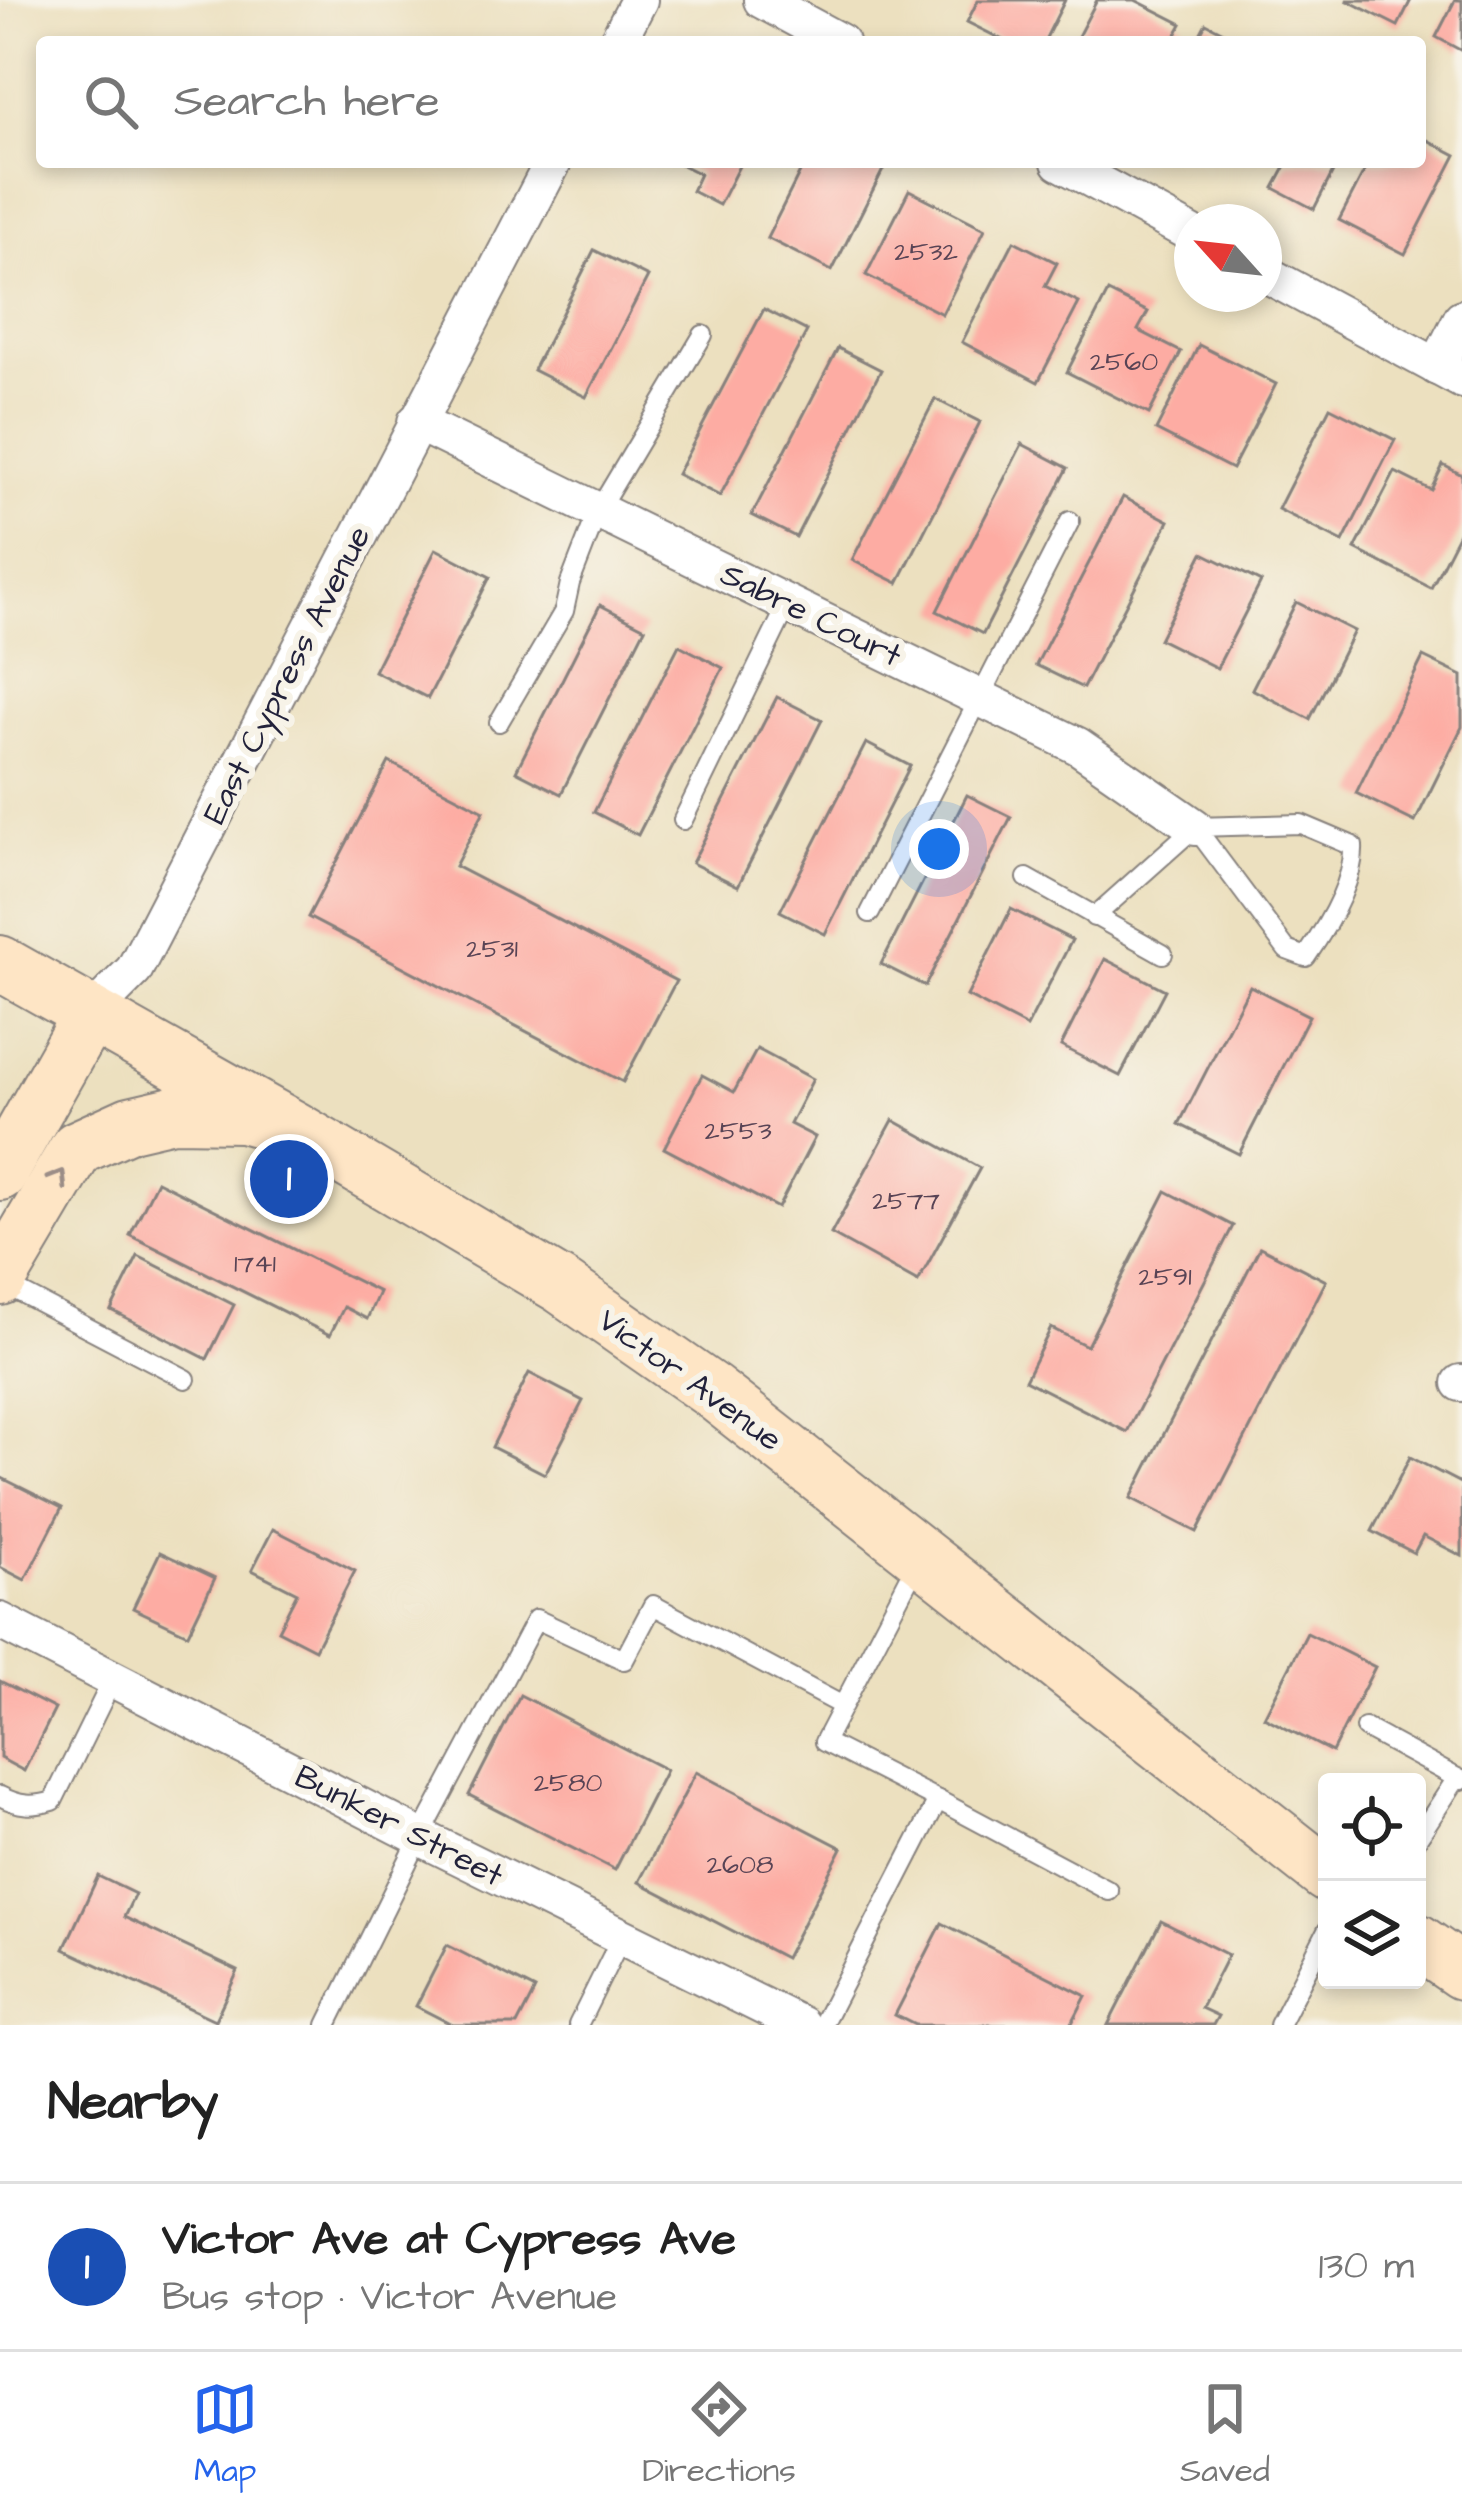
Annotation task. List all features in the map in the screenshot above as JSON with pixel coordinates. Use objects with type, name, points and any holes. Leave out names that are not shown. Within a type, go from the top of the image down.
[{"type":"main road","name":"Victor Avenue","points":[[0,963],[296,1129],[561,1286],[712,1391],[1318,1868]]},
{"type":"main road","name":"East Cypress Avenue","points":[[0,1173],[90,1013]]},
{"type":"main road","points":[[0,1280],[77,1148],[130,1124],[173,1114],[243,1115],[296,1129]]},
{"type":"main road","points":[[1426,1947],[1462,1972]]},
{"type":"street","points":[[619,36],[639,0]]},
{"type":"street","points":[[762,0],[828,36]]},
{"type":"street","name":"East Cypress Avenue","points":[[90,1013],[134,970],[550,168]]},
{"type":"street","points":[[1071,168],[1174,224]]},
{"type":"street","points":[[1282,283],[1449,373],[1462,318]]},
{"type":"street","name":"Sabre Court","points":[[416,422],[1078,746],[1195,827]]},
{"type":"street","name":"Bunker Street","points":[[0,1621],[420,1837],[801,2025]]},
{"type":"lane","points":[[499,722],[564,611],[598,511],[704,335]]},
{"type":"lane","points":[[870,913],[1070,521]]},
{"type":"lane","points":[[683,820],[788,604]]},
{"type":"lane","points":[[1094,916],[1195,827],[1301,824],[1353,846],[1354,863],[1306,957],[1287,950],[1195,827]]},
{"type":"lane","points":[[1027,878],[1163,954]]},
{"type":"lane","points":[[0,1280],[186,1379]]},
{"type":"lane","points":[[920,1556],[824,1742],[1109,1891]]},
{"type":"lane","points":[[327,2025],[536,1619],[624,1660],[652,1606],[841,1705]]},
{"type":"lane","points":[[0,1796],[16,1804],[53,1802],[113,1679]]},
{"type":"lane","points":[[1365,1728],[1459,1779],[1426,1827]]},
{"type":"lane","points":[[822,2025],[938,1800]]},
{"type":"lane","points":[[578,2025],[621,1938]]},
{"type":"lane","points":[[1279,2025],[1318,1949]]},
{"type":"building","points":[[978,0],[1065,0],[1047,36],[995,36],[967,22]]},
{"type":"building","points":[[1097,0],[1135,0],[1182,24],[1175,36],[1078,36]]},
{"type":"building","points":[[1346,0],[1411,0],[1398,26]]},
{"type":"building","points":[[1455,0],[1462,0],[1462,51],[1436,37]]},
{"type":"building","points":[[1206,23],[1231,36],[1199,36]]},
{"type":"building","points":[[1426,139],[1456,155],[1405,254],[1339,220],[1366,168],[1426,168]]},
{"type":"building","points":[[688,168],[738,168],[719,205],[692,191],[700,174]]},
{"type":"building","points":[[802,168],[883,170],[832,271],[767,238]]},
{"type":"building","points":[[1285,168],[1335,168],[1314,209],[1274,188]]},
{"type":"building","points":[[909,190],[985,229],[942,314],[866,275]]},
{"type":"building","points":[[1014,241],[1057,263],[1045,286],[1079,303],[1038,382],[962,342]]},
{"type":"building","points":[[594,250],[648,277],[586,397],[533,370]]},
{"type":"building","points":[[1108,292],[1148,312],[1138,330],[1181,352],[1149,414],[1067,372]]},
{"type":"building","points":[[764,309],[807,331],[720,496],[677,474]]},
{"type":"building","points":[[1199,345],[1276,384],[1232,469],[1156,430]]},
{"type":"building","points":[[838,348],[881,370],[796,537],[752,515]]},
{"type":"building","points":[[935,399],[980,422],[898,583],[852,560]]},
{"type":"building","points":[[1330,407],[1395,440],[1343,542],[1278,509]]},
{"type":"building","points":[[1022,444],[1068,468],[983,634],[937,611]]},
{"type":"building","points":[[1443,465],[1462,475],[1462,527],[1431,588],[1355,549],[1395,472],[1431,490]]},
{"type":"building","points":[[1123,497],[1169,521],[1083,688],[1036,665]]},
{"type":"building","points":[[436,549],[490,577],[428,698],[374,671]]},
{"type":"building","points":[[1203,553],[1261,582],[1217,668],[1159,639]]},
{"type":"building","points":[[1296,602],[1354,631],[1310,719],[1252,689]]},
{"type":"building","points":[[600,605],[645,628],[561,794],[516,771]]},
{"type":"building","points":[[679,645],[723,668],[638,835],[594,812]]},
{"type":"building","points":[[1423,657],[1462,676],[1462,727],[1415,822],[1356,793]]},
{"type":"building","points":[[777,697],[822,720],[738,886],[692,863]]},
{"type":"building","points":[[866,743],[910,766],[825,934],[780,911]]},
{"type":"building","points":[[389,762],[484,811],[455,866],[676,981],[623,1082],[308,917]]},
{"type":"building","points":[[967,795],[1011,817],[925,986],[881,964]]},
{"type":"building","points":[[1011,909],[1072,940],[1027,1027],[967,996]]},
{"type":"building","points":[[1105,959],[1165,990],[1120,1076],[1061,1046]]},
{"type":"building","points":[[1250,986],[1309,1016],[1239,1154],[1179,1124]]},
{"type":"building","points":[[757,1049],[813,1079],[790,1124],[815,1137],[778,1208],[664,1148],[702,1075],[734,1092]]},
{"type":"building","points":[[893,1120],[980,1168],[918,1282],[831,1234]]},
{"type":"building","points":[[157,1181],[379,1292],[367,1319],[344,1307],[330,1335],[130,1235]]},
{"type":"building","points":[[1166,1191],[1233,1226],[1127,1432],[1025,1380],[1051,1328],[1087,1346]]},
{"type":"building","points":[[1260,1247],[1326,1281],[1197,1532],[1131,1498]]},
{"type":"building","points":[[138,1256],[234,1305],[207,1359],[111,1310]]},
{"type":"building","points":[[529,1373],[583,1401],[545,1474],[492,1447]]},
{"type":"building","points":[[1410,1457],[1462,1484],[1462,1556],[1423,1536],[1414,1553],[1372,1531]]},
{"type":"building","points":[[0,1477],[62,1508],[25,1580],[0,1567]]},
{"type":"building","points":[[273,1529],[355,1571],[315,1649],[278,1630],[297,1593],[252,1570]]},
{"type":"building","points":[[160,1552],[215,1578],[188,1634],[133,1608]]},
{"type":"building","points":[[1307,1633],[1375,1667],[1332,1752],[1264,1717]]},
{"type":"building","points":[[0,1681],[55,1709],[24,1771],[0,1758]]},
{"type":"building","points":[[520,1695],[666,1770],[615,1870],[469,1795]]},
{"type":"building","points":[[696,1772],[842,1848],[785,1958],[639,1882]]},
{"type":"building","points":[[98,1876],[135,1894],[124,1917],[238,1971],[215,2020],[64,1949]]},
{"type":"building","points":[[1161,1921],[1228,1955],[1201,2008],[1218,2016],[1213,2025],[1108,2025]]},
{"type":"building","points":[[942,1923],[1086,1996],[1071,2025],[915,2025],[895,2015]]},
{"type":"building","points":[[447,1945],[535,1990],[517,2025],[453,2025],[416,2006]]},
{"type":"place","name":"Victor Ave at Cypress Ave","points":[[289,1179]]}]
